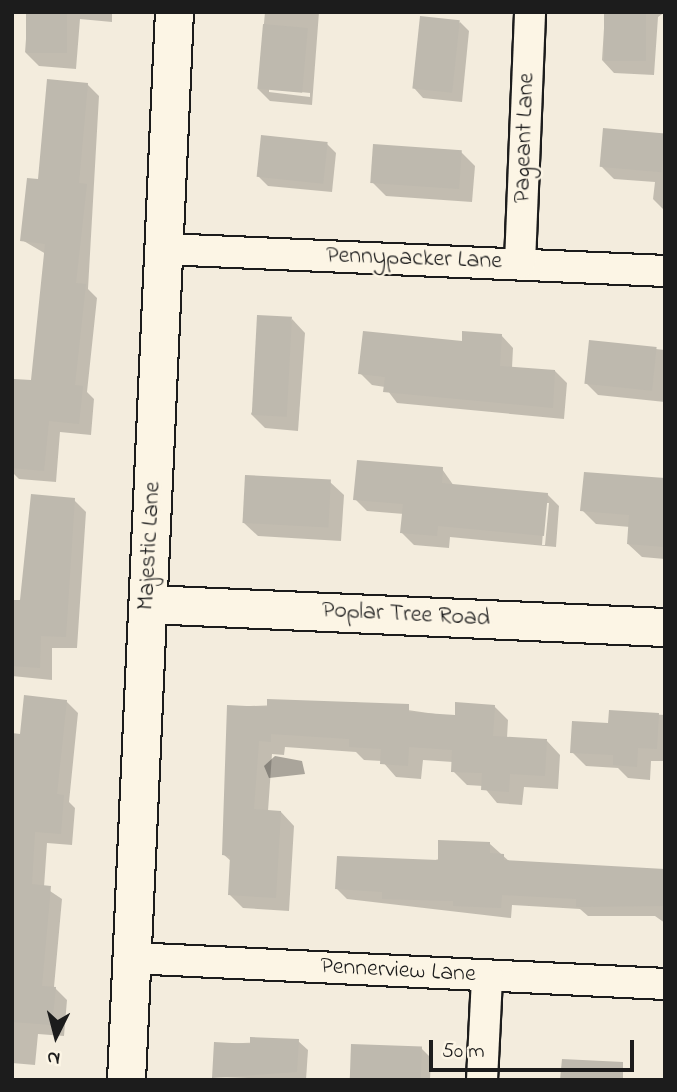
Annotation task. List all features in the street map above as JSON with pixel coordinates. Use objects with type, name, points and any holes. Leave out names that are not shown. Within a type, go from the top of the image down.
[{"type":"street","name":"Majestic Lane","points":[[126,1080],[174,12]]},
{"type":"street","name":"Pageant Lane","points":[[520,263],[530,12]]},
{"type":"street","name":"Pennypacker Lane","points":[[164,249],[665,271]]},
{"type":"street","name":"Poplar Tree Road","points":[[148,604],[665,627]]},
{"type":"street","name":"Pennerview Lane","points":[[132,958],[665,984]]},
{"type":"street","points":[[482,1080],[487,976]]},
{"type":"shaded area","points":[[275,756],[302,761],[305,774],[269,778],[264,766]]},
{"type":"building","points":[[26,12],[67,12],[67,53],[26,53]]},
{"type":"building","points":[[604,12],[646,12],[646,61],[604,61]]},
{"type":"building","points":[[420,16],[460,20],[452,93],[412,89]]},
{"type":"building","points":[[263,24],[308,28],[302,93],[257,89]]},
{"type":"building","points":[[47,79],[88,83],[79,183],[87,184],[76,283],[86,284],[75,385],[83,386],[79,424],[49,421],[44,471],[12,468],[12,393],[14,379],[31,380],[45,244],[20,241],[27,178],[38,179]]},
{"type":"building","points":[[603,128],[665,133],[661,172],[600,167]]},
{"type":"building","points":[[261,135],[328,142],[323,184],[257,177]]},
{"type":"building","points":[[373,144],[462,150],[459,189],[370,183]]},
{"type":"building","points":[[257,315],[292,317],[287,417],[252,415]]},
{"type":"building","points":[[363,331],[462,341],[462,331],[502,334],[500,366],[555,370],[553,408],[383,392],[385,377],[358,374]]},
{"type":"building","points":[[589,340],[657,347],[652,391],[584,384]]},
{"type":"building","points":[[357,460],[443,467],[442,483],[548,493],[544,536],[438,526],[437,536],[400,533],[403,504],[353,500]]},
{"type":"building","points":[[584,472],[665,478],[665,547],[627,544],[629,515],[580,511]]},
{"type":"building","points":[[245,475],[331,480],[328,527],[242,523]]},
{"type":"building","points":[[31,494],[75,498],[66,637],[41,636],[40,668],[12,666],[12,600],[20,600]]},
{"type":"building","points":[[24,695],[67,700],[57,794],[64,795],[61,834],[35,832],[32,884],[51,886],[42,986],[56,987],[52,1025],[12,1022],[12,733],[20,734]]},
{"type":"building","points":[[267,699],[409,704],[409,712],[455,715],[455,702],[495,705],[493,736],[547,739],[545,776],[510,774],[509,792],[481,790],[482,773],[451,772],[452,750],[409,747],[408,766],[380,764],[381,749],[349,747],[349,739],[271,734],[271,742],[259,741],[254,809],[281,811],[276,898],[228,895],[230,856],[222,855],[227,705],[267,707]]},
{"type":"building","points":[[609,710],[659,713],[657,749],[638,748],[637,767],[613,765],[613,755],[570,753],[572,721],[608,723]]},
{"type":"building","points":[[438,840],[490,842],[490,853],[504,854],[504,860],[665,869],[665,906],[576,907],[576,899],[502,895],[501,908],[453,906],[453,901],[382,899],[382,892],[335,889],[337,856],[438,860]]},
{"type":"building","points":[[250,1037],[299,1039],[297,1072],[212,1078],[214,1042],[250,1044]]},
{"type":"building","points":[[351,1044],[422,1046],[421,1080],[350,1080]]},
{"type":"building","points":[[562,1059],[623,1062],[623,1080],[560,1080]]}]
